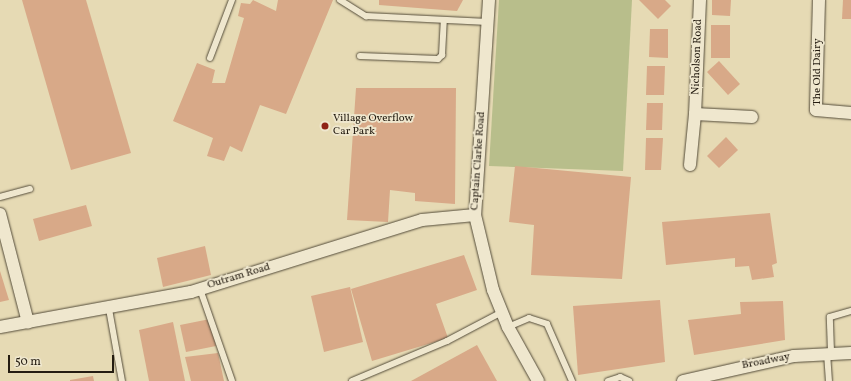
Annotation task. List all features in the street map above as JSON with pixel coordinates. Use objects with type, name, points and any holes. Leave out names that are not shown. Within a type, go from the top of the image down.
[{"type":"street","name":"Captain Clarke Road","points":[[489,0],[475,215],[502,312],[508,327],[538,381]]},
{"type":"street","name":"Nicholson Road","points":[[690,165],[695,114],[700,0]]},
{"type":"street","name":"The Old Dairy","points":[[819,0],[816,110],[851,114]]},
{"type":"street","points":[[695,114],[752,117]]},
{"type":"street","points":[[0,214],[28,322]]},
{"type":"street","name":"Outram Road","points":[[0,328],[109,309],[200,289],[422,220],[475,215]]},
{"type":"street","name":"Broadway","points":[[683,381],[764,362],[829,353],[851,353]]},
{"type":"lane","points":[[210,58],[232,0]]},
{"type":"lane","points":[[340,0],[366,16],[488,22]]},
{"type":"lane","points":[[360,56],[438,59],[442,55],[444,20]]},
{"type":"lane","points":[[0,197],[30,189]]},
{"type":"lane","points":[[200,289],[232,381]]},
{"type":"lane","points":[[109,309],[122,381]]},
{"type":"lane","points":[[829,381],[830,318],[851,311]]},
{"type":"lane","points":[[352,381],[447,341],[502,312]]},
{"type":"lane","points":[[508,327],[529,318],[547,324],[572,381]]},
{"type":"lane","points":[[608,381],[620,377],[629,381]]},
{"type":"green space","points":[[499,0],[632,0],[623,171],[489,166]]},
{"type":"building","points":[[22,0],[86,0],[131,153],[71,170]]},
{"type":"building","points":[[253,0],[276,11],[278,0],[333,0],[286,114],[260,105],[242,152],[230,146],[224,161],[207,156],[213,138],[173,121],[197,63],[215,70],[212,83],[225,83],[244,18],[238,16],[241,3],[250,4]]},
{"type":"building","points":[[379,0],[463,0],[457,11],[379,5]]},
{"type":"building","points":[[639,0],[665,0],[671,6],[658,19]]},
{"type":"building","points":[[712,0],[731,0],[730,16],[712,15]]},
{"type":"building","points":[[843,0],[851,0],[851,19],[842,19]]},
{"type":"building","points":[[711,25],[730,25],[730,58],[711,58]]},
{"type":"building","points":[[650,29],[668,29],[668,58],[649,57]]},
{"type":"building","points":[[719,61],[740,84],[728,95],[707,72]]},
{"type":"building","points":[[647,66],[665,66],[664,95],[646,95]]},
{"type":"building","points":[[356,88],[456,88],[455,204],[415,201],[415,193],[390,190],[388,222],[347,220]]},
{"type":"building","points":[[647,103],[663,103],[662,130],[646,130]]},
{"type":"building","points":[[726,137],[738,150],[719,168],[707,156]]},
{"type":"building","points":[[646,138],[663,138],[661,170],[645,170]]},
{"type":"building","points":[[515,166],[631,177],[622,279],[531,275],[534,225],[509,222]]},
{"type":"building","points":[[86,205],[92,226],[39,241],[33,219]]},
{"type":"building","points":[[770,213],[777,263],[772,265],[774,277],[752,280],[749,266],[735,267],[735,258],[666,265],[662,222]]},
{"type":"building","points":[[205,246],[211,275],[163,287],[157,258]]},
{"type":"building","points":[[464,255],[477,290],[436,304],[448,338],[372,361],[351,289]]},
{"type":"building","points":[[0,271],[9,300],[0,302]]},
{"type":"building","points":[[350,287],[363,342],[324,352],[311,296]]},
{"type":"building","points":[[660,300],[665,362],[578,375],[573,306]]},
{"type":"building","points":[[783,301],[785,340],[694,355],[688,320],[741,314],[740,302]]},
{"type":"building","points":[[210,319],[216,346],[186,352],[180,325]]},
{"type":"building","points":[[173,322],[185,381],[149,381],[139,330]]},
{"type":"building","points":[[477,345],[497,381],[411,381]]},
{"type":"building","points":[[218,353],[224,381],[191,381],[185,357]]},
{"type":"building","points":[[93,376],[94,381],[70,381],[70,380]]},
{"type":"place","name":"Village Overflow Car Park","points":[[325,126]]}]
